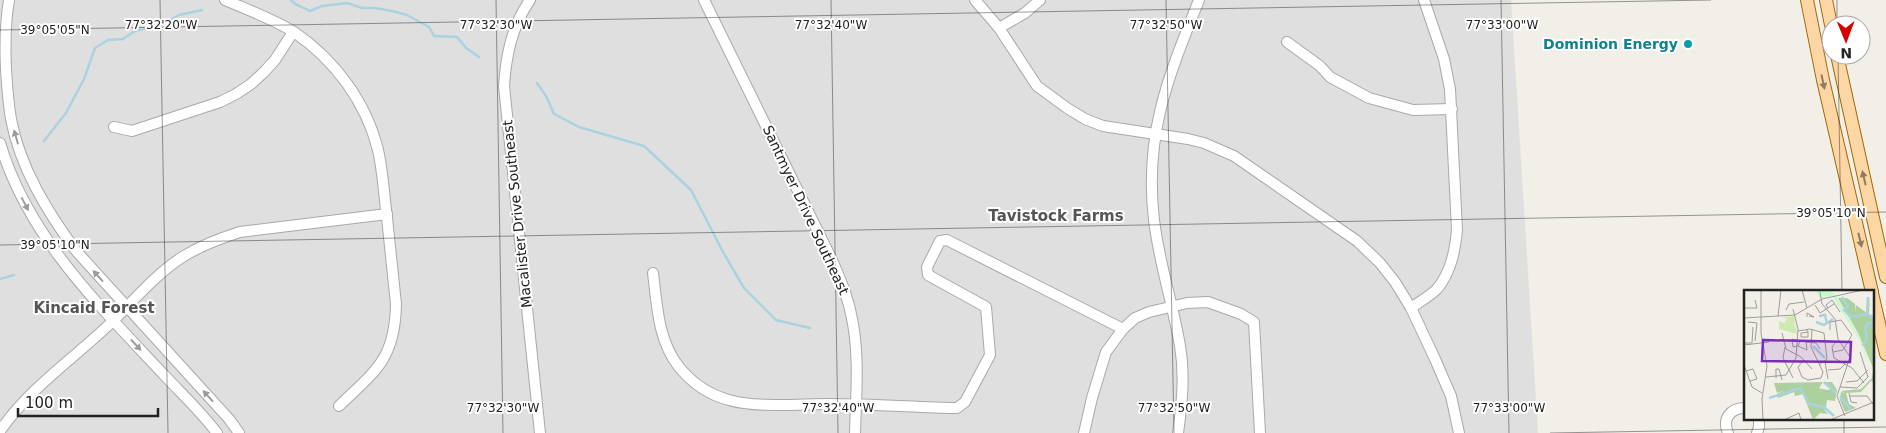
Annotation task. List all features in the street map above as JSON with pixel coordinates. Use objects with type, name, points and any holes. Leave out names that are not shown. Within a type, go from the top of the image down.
[{"type":"main road","points":[[1807,0],[1823,80],[1872,290]]},
{"type":"main road","points":[[1826,0],[1829,15]]},
{"type":"main road","points":[[1839,65],[1886,277]]},
{"type":"main road","points":[[1874,303],[1882,345]]},
{"type":"street","points":[[9,0],[5,48],[11,120],[22,156],[38,191],[56,224],[77,252],[229,419],[239,433]]},
{"type":"street","points":[[225,0],[293,32],[323,56],[338,71],[362,108],[378,150],[396,304],[394,332],[381,365],[368,380],[339,406]]},
{"type":"street","name":"Macalister Drive Southeast","points":[[530,0],[521,15],[509,46],[504,86],[540,433]]},
{"type":"street","name":"Santmyer Drive Southeast","points":[[704,0],[763,116],[839,275],[846,295],[855,335],[857,360],[855,433]]},
{"type":"street","points":[[975,0],[999,28],[1037,86],[1056,101],[1085,119],[1103,126],[1156,133],[1210,145],[1234,156],[1357,241],[1380,263],[1395,282],[1411,308],[1451,396],[1459,433]]},
{"type":"street","points":[[999,28],[1025,13],[1040,0]]},
{"type":"street","points":[[1178,433],[1182,405],[1180,347],[1154,221],[1152,168],[1162,98],[1199,0]]},
{"type":"street","points":[[1411,308],[1436,290],[1448,271],[1455,252],[1457,230],[1450,89],[1444,59],[1424,0]]},
{"type":"street","points":[[114,127],[132,131],[220,102],[236,94],[252,84],[264,72],[275,60],[293,32]]},
{"type":"street","points":[[1287,42],[1320,66],[1330,77],[1369,98],[1413,110],[1452,109]]},
{"type":"street","points":[[0,143],[21,198],[46,240],[113,320],[217,433]]},
{"type":"street","points":[[0,431],[27,398],[167,268],[184,256],[220,238],[260,229],[386,214]]},
{"type":"street","points":[[652,273],[662,333],[679,367],[702,388],[722,398],[744,403],[856,404],[957,408],[965,402],[990,355],[986,306],[928,275],[927,267],[940,241],[947,240],[1124,329]]},
{"type":"street","points":[[1084,433],[1106,352],[1124,329],[1135,318],[1149,312],[1188,303],[1208,302],[1241,314],[1254,322],[1260,433]]},
{"type":"street","points":[[1728,433],[1726,427],[1727,417],[1733,410],[1744,408]]},
{"type":"street","points":[[1757,433],[1759,420]]},
{"type":"shaded area","points":[[0,0],[1511,0],[1538,433],[0,433]]},
{"type":"waterway","points":[[291,0],[310,11],[322,6],[347,3],[362,8],[375,8],[407,15],[429,27],[434,36],[457,37],[466,48],[479,57]]},
{"type":"waterway","points":[[44,141],[66,113],[84,79],[95,48],[108,40],[123,39],[135,31],[161,25],[179,15],[202,10]]},
{"type":"waterway","points":[[537,83],[546,96],[554,114],[579,127],[644,146],[691,190],[744,288],[776,320],[810,328]]},
{"type":"waterway","points":[[0,279],[14,275]]},
{"type":"place","name":"Dominion Energy","points":[[1688,44]]},
{"type":"district","name":"Tavistock Farms","points":[[1056,216]]},
{"type":"district","name":"Kincaid Forest","points":[[94,308]]}]
